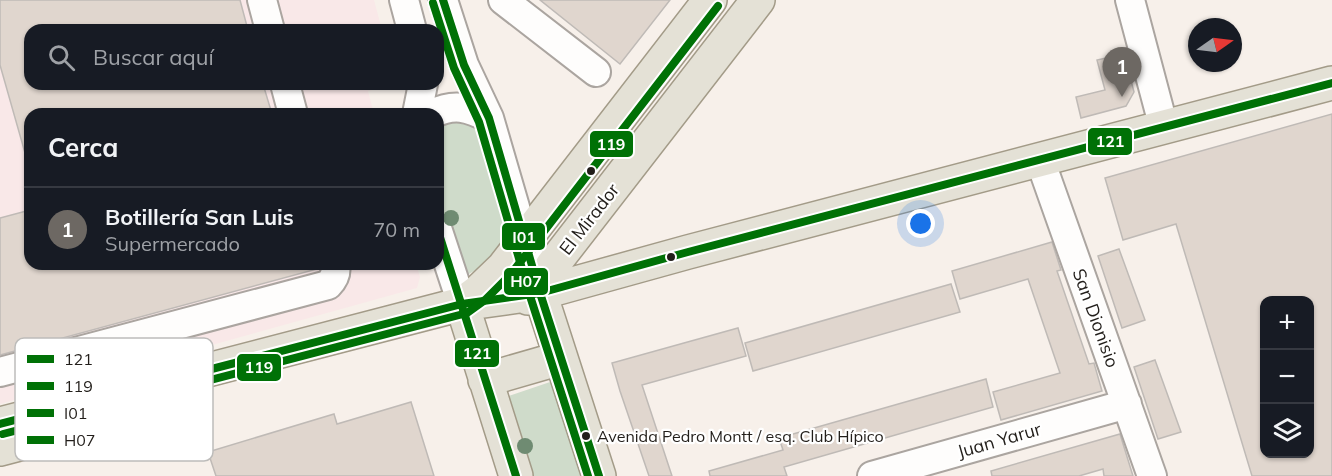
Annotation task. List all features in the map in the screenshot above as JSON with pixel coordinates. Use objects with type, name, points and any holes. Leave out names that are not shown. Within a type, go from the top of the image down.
[{"type":"main road","points":[[464,315],[525,240],[710,0]]},
{"type":"main road","name":"El Mirador","points":[[540,293],[552,266],[758,0]]},
{"type":"main road","points":[[213,381],[464,315],[601,275],[1332,83]]},
{"type":"main road","points":[[578,233],[582,253],[601,275]]},
{"type":"main road","points":[[540,293],[599,476]]},
{"type":"main road","points":[[464,315],[516,476]]},
{"type":"main road","points":[[485,380],[561,358]]},
{"type":"main road","points":[[0,424],[15,421]]},
{"type":"main road","points":[[0,449],[15,444]]},
{"type":"street","points":[[262,0],[268,24]]},
{"type":"street","points":[[404,0],[410,24]]},
{"type":"street","points":[[443,0],[464,65],[489,118],[540,293]]},
{"type":"street","points":[[503,0],[596,72]]},
{"type":"street","points":[[1130,0],[1164,128]]},
{"type":"street","points":[[287,90],[291,108]]},
{"type":"street","points":[[418,108],[422,90]]},
{"type":"street","points":[[444,110],[461,108],[473,110],[489,118]]},
{"type":"street","name":"San Dionisio","points":[[1040,160],[1152,476]]},
{"type":"street","points":[[444,250],[464,315]]},
{"type":"street","points":[[128,338],[328,285],[334,279],[336,270]]},
{"type":"street","points":[[0,372],[15,368]]},
{"type":"street","name":"Juan Yarur","points":[[872,476],[1126,404]]},
{"type":"shaded area","points":[[0,0],[374,0],[380,24],[24,24],[24,90],[372,90],[368,91],[372,108],[24,108],[24,270],[418,270],[420,277],[417,288],[213,345],[213,338],[15,338],[15,400],[0,404]]},
{"type":"green space","points":[[451,117],[479,127],[511,231],[486,264],[462,278],[444,219],[444,118]]},
{"type":"green space","points":[[556,380],[587,476],[529,476],[503,398]]},
{"type":"building","points":[[0,0],[240,0],[246,24],[24,24],[24,90],[265,90],[270,108],[24,108],[24,149],[0,65]]},
{"type":"building","points":[[540,0],[670,0],[620,64]]},
{"type":"building","points":[[1124,54],[1134,92],[1126,106],[1081,118],[1076,97],[1105,90],[1097,60]]},
{"type":"building","points":[[1332,114],[1332,476],[1252,476],[1176,224],[1123,240],[1105,178]]},
{"type":"building","points":[[24,212],[24,270],[313,270],[63,338],[15,338],[15,351],[0,355],[0,218]]},
{"type":"building","points":[[1052,242],[1061,270],[1057,271],[1089,364],[1094,363],[1102,391],[1001,420],[993,392],[1060,373],[1028,279],[960,299],[952,271]]},
{"type":"building","points":[[1119,249],[1145,320],[1122,328],[1098,256]]},
{"type":"building","points":[[951,284],[960,312],[753,371],[745,343]]},
{"type":"building","points":[[738,328],[746,356],[642,385],[672,476],[649,476],[612,363]]},
{"type":"building","points":[[1155,360],[1181,432],[1158,439],[1134,367]]},
{"type":"building","points":[[986,379],[993,407],[784,467],[787,476],[710,476],[709,471],[783,450],[779,438]]},
{"type":"building","points":[[411,402],[434,476],[216,476],[211,461],[213,461],[213,450],[334,414],[337,424]]},
{"type":"building","points":[[1120,434],[1133,476],[1104,476],[1103,469],[1079,476],[992,476],[991,471]]},
{"type":"transit line","name":"I01","points":[[443,0],[464,65],[489,118],[540,293],[599,476]]},
{"type":"transit line","name":"H07","points":[[433,3],[440,24]]},
{"type":"transit line","name":"119","points":[[213,379],[467,313],[485,300],[511,274],[718,6]]},
{"type":"transit line","name":"H07","points":[[444,37],[454,68],[479,122],[530,296],[588,476]]},
{"type":"transit line","name":"121","points":[[213,369],[462,304],[540,293],[1332,83]]},
{"type":"transit line","name":"121","points":[[444,250],[516,476]]},
{"type":"transit line","name":"121","points":[[0,424],[15,420]]},
{"type":"transit line","name":"119","points":[[3,434],[15,431]]},
{"type":"place","name":"Botillería San Luis","points":[[1122,97]]},
{"type":"place","name":"Avenida Pedro Montt / esq. Club Hípico","points":[[586,436]]}]
